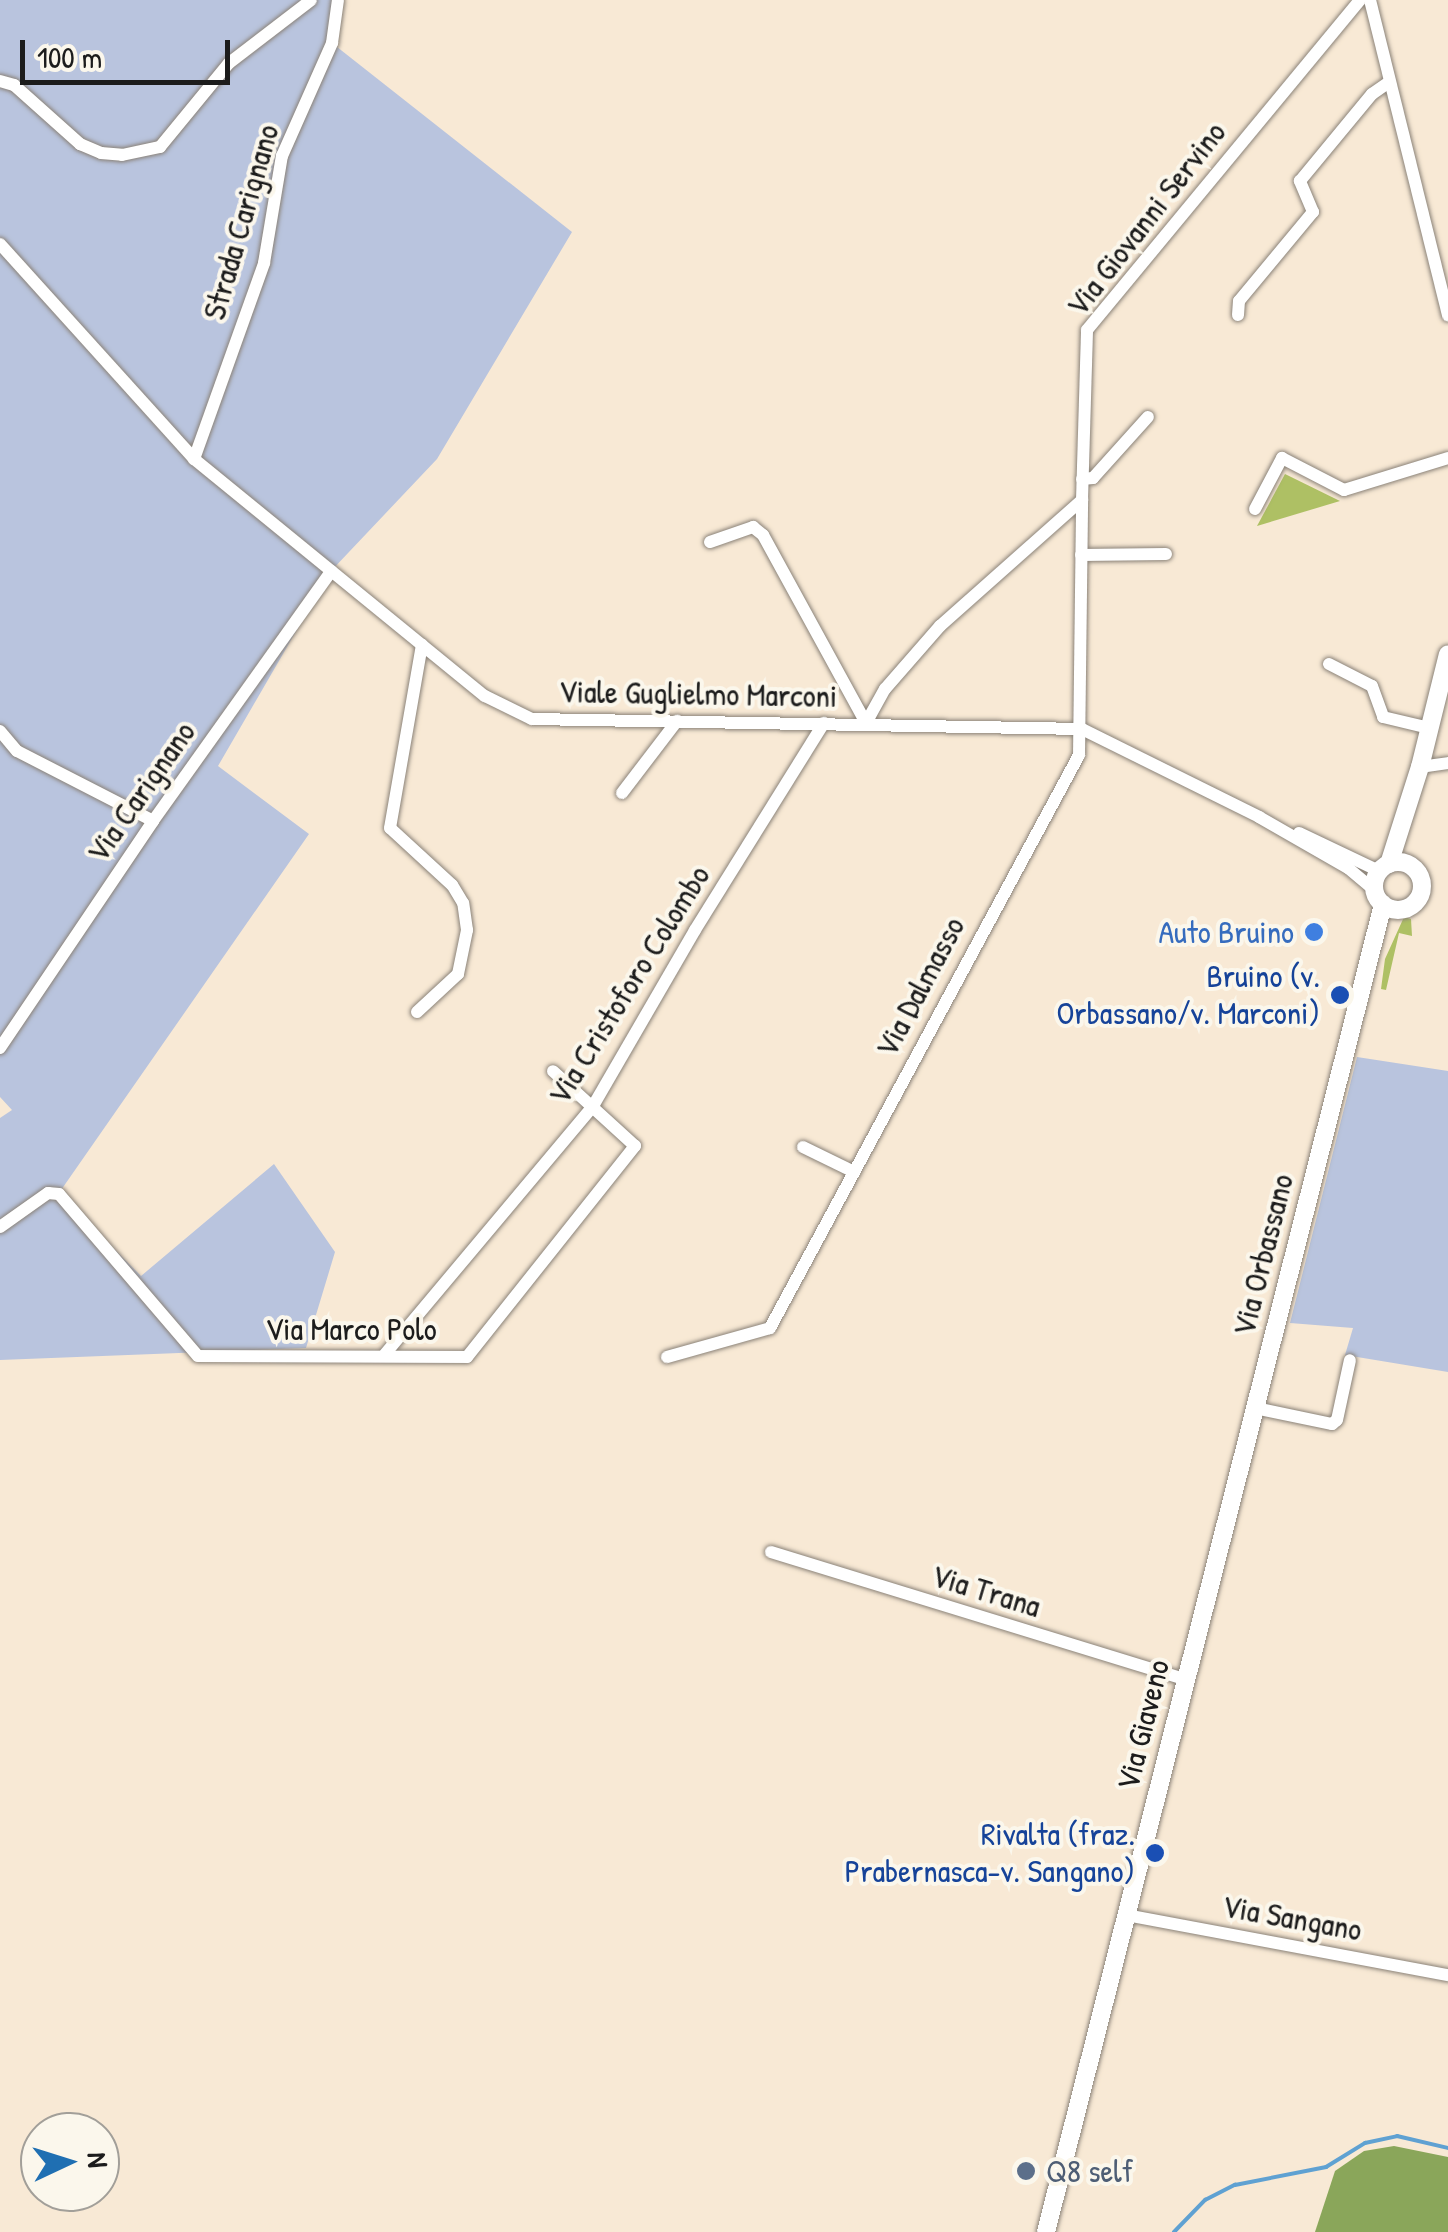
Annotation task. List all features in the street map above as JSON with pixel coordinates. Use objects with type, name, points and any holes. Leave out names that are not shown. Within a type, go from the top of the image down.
[{"type":"main road","name":"Via Orbassano","points":[[1385,902],[1411,906],[1421,894],[1421,878],[1412,866],[1408,848],[1428,728],[1448,654]]},
{"type":"main road","name":"Via Orbassano","points":[[1255,1408],[1368,976],[1385,902],[1384,867],[1420,767]]},
{"type":"main road","points":[[1384,867],[1412,866]]},
{"type":"main road","name":"Via Giaveno","points":[[1046,2232],[1255,1408]]},
{"type":"street","points":[[0,81],[14,86],[90,148],[112,156],[160,147],[229,63],[312,0]]},
{"type":"street","name":"Strada Carignano","points":[[194,459],[264,263],[282,156],[332,43],[338,0]]},
{"type":"street","name":"Via Giovanni Servino","points":[[1082,500],[1087,330],[1360,0]]},
{"type":"street","points":[[1370,0],[1448,316]]},
{"type":"street","points":[[1238,316],[1239,301],[1313,212],[1300,181],[1372,94],[1388,83]]},
{"type":"street","name":"Viale Guglielmo Marconi","points":[[0,244],[194,459],[486,696],[532,719],[1082,729],[1259,817],[1348,868],[1385,902]]},
{"type":"street","points":[[1082,479],[1093,478],[1148,417]]},
{"type":"street","points":[[1256,510],[1282,458],[1344,490],[1448,458]]},
{"type":"street","points":[[866,723],[885,688],[940,626],[1082,500]]},
{"type":"street","name":"Via Dalmasso","points":[[667,1356],[770,1328],[1079,755],[1082,500]]},
{"type":"street","points":[[710,542],[753,527],[763,535],[866,723]]},
{"type":"street","points":[[1081,554],[1166,554]]},
{"type":"street","name":"Via Carignano","points":[[0,1048],[153,821],[331,571]]},
{"type":"street","points":[[417,1012],[458,974],[467,930],[463,903],[452,885],[390,828],[422,645]]},
{"type":"street","points":[[1329,664],[1372,686],[1382,718],[1428,728]]},
{"type":"street","points":[[622,793],[677,721]]},
{"type":"street","name":"Via Cristoforo Colombo","points":[[385,1354],[593,1106],[695,930],[824,722]]},
{"type":"street","points":[[0,731],[17,751],[153,821]]},
{"type":"street","points":[[1420,767],[1448,763]]},
{"type":"street","name":"Viale Guglielmo Marconi","points":[[1259,817],[1384,867]]},
{"type":"street","name":"Via Marco Polo","points":[[0,1227],[48,1193],[58,1194],[198,1356],[466,1357],[475,1351],[635,1146],[554,1072]]},
{"type":"street","points":[[803,1148],[854,1172]]},
{"type":"street","points":[[1255,1408],[1332,1424],[1350,1360]]},
{"type":"street","name":"Via Trana","points":[[772,1552],[1185,1679]]},
{"type":"street","name":"Via Sangano","points":[[1126,1915],[1448,1975]]},
{"type":"shaded area","points":[[0,0],[338,0],[332,43],[572,232],[437,459],[331,571],[218,766],[309,834],[59,1193],[141,1276],[274,1164],[335,1252],[306,1348],[0,1360],[0,1118],[12,1110],[0,1097]]},
{"type":"shaded area","points":[[1357,1057],[1448,1071],[1448,1372],[1345,1355],[1353,1328],[1290,1323]]},
{"type":"green space","points":[[1285,474],[1340,501],[1257,526]]},
{"type":"green space","points":[[1404,917],[1411,919],[1412,936],[1399,933],[1386,990],[1381,989],[1385,959]]},
{"type":"green space","points":[[1394,2146],[1448,2157],[1448,2232],[1315,2232],[1335,2171],[1364,2151]]},
{"type":"waterway","points":[[1174,2232],[1205,2200],[1235,2185],[1326,2167],[1365,2143],[1397,2136],[1448,2148]]},
{"type":"place","name":"Auto Bruino","points":[[1314,932]]},
{"type":"place","name":"Bruino (v. Orbassano/v. Marconi)","points":[[1340,995]]},
{"type":"place","name":"Rivalta (fraz. Prabernasca-v. Sangano)","points":[[1155,1853]]},
{"type":"place","name":"Q8 self","points":[[1026,2171]]}]
